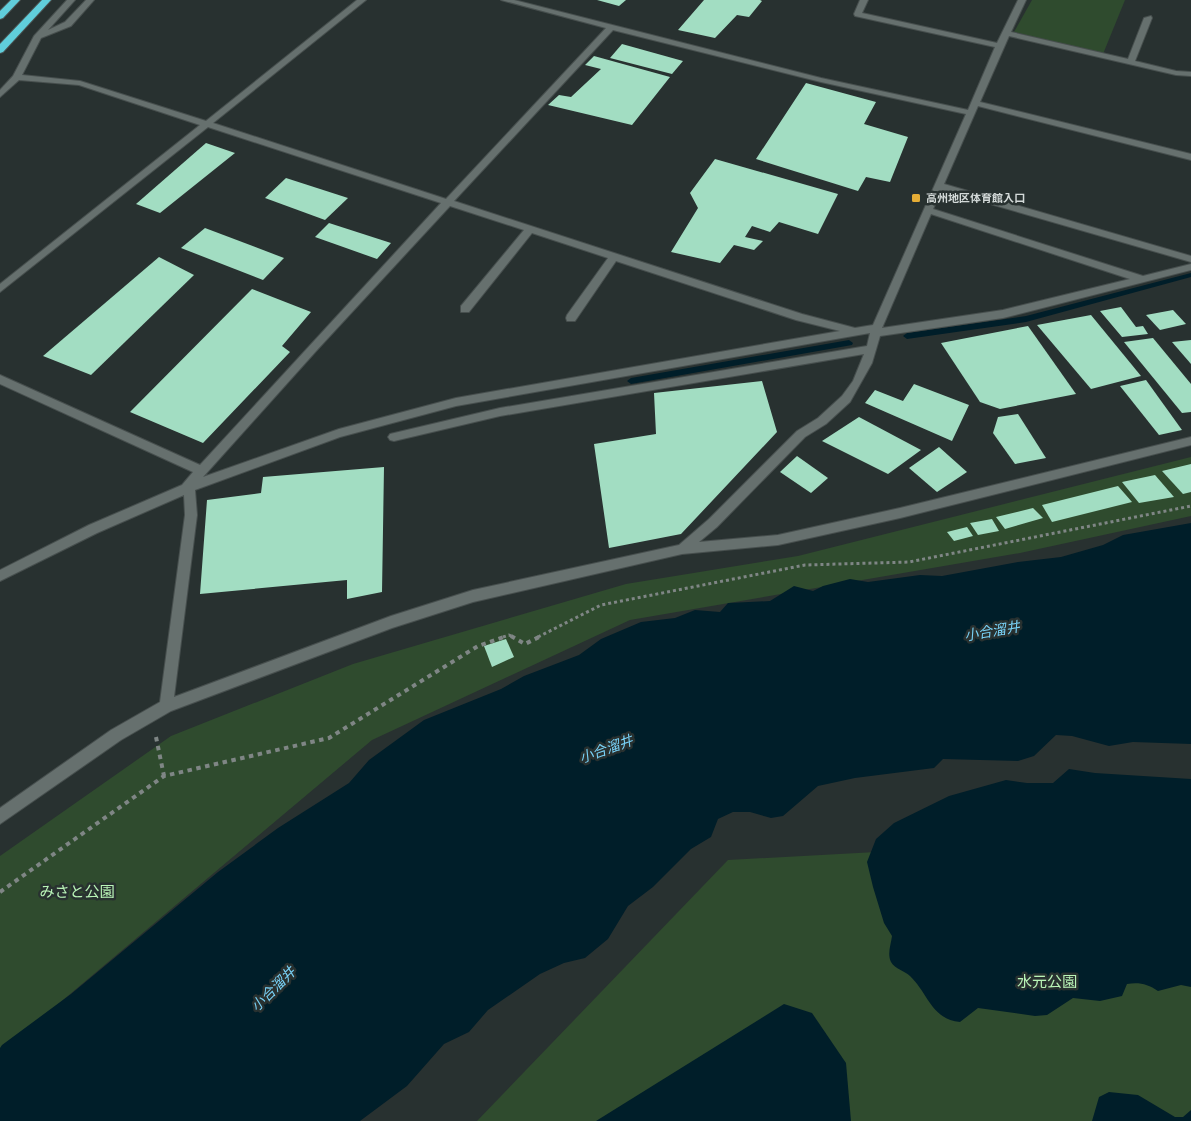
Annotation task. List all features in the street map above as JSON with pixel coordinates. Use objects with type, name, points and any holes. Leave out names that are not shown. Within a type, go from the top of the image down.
[{"type":"highway","points":[[0,5],[6,0]]},
{"type":"highway","points":[[0,16],[16,0]]},
{"type":"highway","points":[[0,39],[38,0]]},
{"type":"highway","points":[[0,50],[47,0]]},
{"type":"street","points":[[0,95],[17,77],[37,38],[71,0]]},
{"type":"street","points":[[37,38],[68,24],[90,0]]},
{"type":"street","points":[[0,289],[362,0]]},
{"type":"street","points":[[505,0],[838,84],[973,108],[1191,157]]},
{"type":"street","points":[[864,0],[858,14],[1000,46]]},
{"type":"street","points":[[682,549],[713,523],[801,434],[822,421],[846,399],[863,370],[876,331],[1000,46],[1022,0]]},
{"type":"street","points":[[1131,62],[1148,18]]},
{"type":"street","points":[[166,706],[191,515],[187,488],[200,470],[611,27]]},
{"type":"street","points":[[1006,33],[1191,74]]},
{"type":"street","points":[[17,77],[80,83],[800,317],[856,332]]},
{"type":"street","points":[[939,186],[1191,259]]},
{"type":"street","points":[[928,210],[1142,279]]},
{"type":"street","points":[[465,309],[530,228]]},
{"type":"street","points":[[571,318],[614,256]]},
{"type":"street","points":[[0,576],[93,529],[187,488],[330,436],[456,402],[856,332],[1003,314],[1191,267]]},
{"type":"street","points":[[394,437],[500,412],[871,348]]},
{"type":"street","points":[[0,379],[200,470]]},
{"type":"street","points":[[0,817],[116,735],[166,706],[391,622],[473,596],[682,549],[778,540],[938,504],[1191,442]]},
{"type":"street","points":[[0,564],[18,566]]},
{"type":"path","points":[[0,892],[164,776],[329,738],[478,646],[509,635],[525,644],[601,605],[805,565],[909,562],[1191,506]]},
{"type":"path","points":[[164,776],[156,734],[166,706]]},
{"type":"green space","points":[[1032,0],[1125,0],[1103,54],[1014,32]]},
{"type":"green space","name":"みさと公園","points":[[1191,457],[1191,516],[1020,553],[630,620],[372,740],[0,1053],[0,856],[171,736],[353,664],[626,584],[798,556]]},
{"type":"green space","name":"水元公園","points":[[1191,835],[1191,1121],[477,1121],[728,860]]},
{"type":"water","name":"小合溜井","points":[[1191,523],[1191,744],[1133,742],[1109,746],[1072,736],[1056,735],[1034,756],[1018,761],[943,759],[934,768],[855,778],[818,786],[783,816],[771,818],[750,812],[733,812],[718,819],[711,837],[691,849],[653,887],[628,906],[608,939],[585,958],[564,963],[540,974],[488,1010],[469,1032],[444,1044],[407,1086],[360,1121],[0,1121],[0,1048],[2,1045],[71,994],[218,872],[278,828],[349,783],[369,760],[424,720],[501,689],[524,676],[579,655],[601,639],[641,622],[675,618],[695,610],[720,612],[728,603],[770,601],[794,586],[813,591],[823,586],[850,579],[868,582],[920,575],[942,576],[1018,562],[1061,557],[1103,545],[1123,535]]},
{"type":"water","points":[[1069,769],[1095,773],[1191,779],[1191,987],[1181,985],[1158,991],[1143,984],[1127,984],[1122,996],[1100,1001],[1073,998],[1047,1015],[1035,1016],[978,1008],[960,1022],[950,1020],[936,1011],[910,976],[891,962],[889,952],[892,936],[884,923],[867,862],[876,839],[894,823],[949,796],[1006,780],[1027,783],[1053,783]]},
{"type":"water","points":[[784,1004],[812,1013],[846,1063],[851,1121],[596,1121]]},
{"type":"water","points":[[1109,1092],[1138,1095],[1175,1117],[1183,1117],[1191,1110],[1191,1121],[1092,1121],[1099,1097]]},
{"type":"building","points":[[597,0],[626,0],[619,6]]},
{"type":"building","points":[[704,0],[762,1],[749,17],[737,15],[715,38],[678,30]]},
{"type":"building","points":[[622,44],[683,61],[672,74],[610,58]]},
{"type":"building","points":[[594,56],[670,77],[632,125],[548,105],[559,95],[571,97],[601,69],[585,65]]},
{"type":"building","points":[[806,83],[876,102],[864,124],[908,137],[890,182],[866,177],[858,191],[756,159]]},
{"type":"building","points":[[206,143],[235,153],[160,213],[136,204]]},
{"type":"building","points":[[715,159],[838,194],[818,234],[779,222],[770,232],[752,226],[745,237],[763,241],[754,250],[734,245],[720,263],[671,252],[698,208],[690,193]]},
{"type":"building","points":[[286,178],[348,198],[325,220],[265,198]]},
{"type":"building","points":[[329,223],[391,243],[377,259],[315,237]]},
{"type":"building","points":[[205,228],[284,258],[263,280],[181,248]]},
{"type":"building","points":[[159,257],[194,275],[91,375],[43,356]]},
{"type":"building","points":[[252,289],[311,312],[282,346],[290,352],[203,443],[130,412]]},
{"type":"building","points":[[1121,307],[1136,327],[1143,326],[1148,334],[1122,337],[1100,311]]},
{"type":"building","points":[[1173,310],[1186,324],[1160,330],[1146,315]]},
{"type":"building","points":[[1091,315],[1141,376],[1091,389],[1037,325]]},
{"type":"building","points":[[1028,326],[1076,394],[1000,409],[980,402],[941,343]]},
{"type":"building","points":[[1153,338],[1191,384],[1191,412],[1182,413],[1124,342]]},
{"type":"building","points":[[1191,340],[1191,364],[1172,342]]},
{"type":"building","points":[[1146,380],[1182,430],[1159,435],[1120,386]]},
{"type":"building","points":[[762,381],[777,432],[681,534],[609,548],[594,444],[656,434],[654,393]]},
{"type":"building","points":[[914,384],[969,405],[952,441],[865,403],[875,390],[903,401]]},
{"type":"building","points":[[1018,414],[1046,458],[1015,464],[993,433],[998,417]]},
{"type":"building","points":[[859,417],[921,450],[888,474],[822,441]]},
{"type":"building","points":[[939,447],[967,472],[937,492],[909,468]]},
{"type":"building","points":[[797,456],[828,478],[811,493],[780,472]]},
{"type":"building","points":[[1191,464],[1191,492],[1183,494],[1162,471]]},
{"type":"building","points":[[384,467],[382,592],[347,599],[347,580],[200,594],[207,500],[261,493],[263,477]]},
{"type":"building","points":[[1155,475],[1174,497],[1139,503],[1122,482]]},
{"type":"building","points":[[1118,486],[1132,502],[1052,522],[1042,505]]},
{"type":"building","points":[[1033,508],[1043,518],[1005,529],[996,517]]},
{"type":"building","points":[[992,519],[999,531],[978,535],[970,523]]},
{"type":"building","points":[[967,527],[973,536],[954,541],[947,532]]},
{"type":"building","points":[[506,639],[514,657],[492,667],[484,646]]},
{"type":"waterway","points":[[907,336],[1026,319],[1191,275]]},
{"type":"waterway","points":[[631,381],[849,343]]},
{"type":"place","name":"高州地区体育館入口","points":[[916,198]]}]
